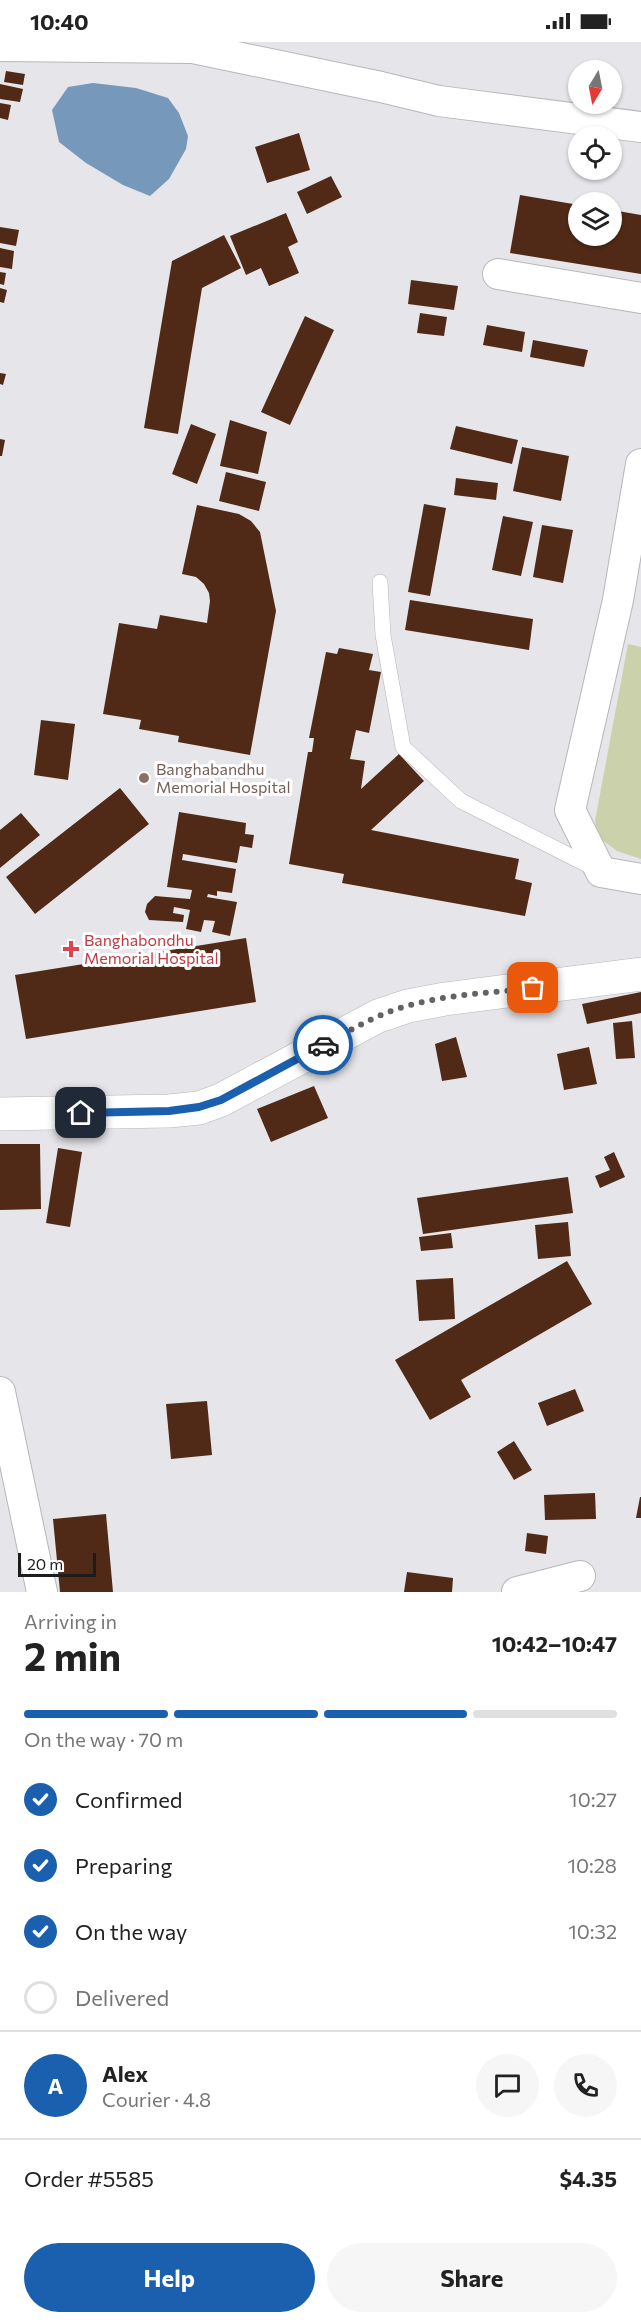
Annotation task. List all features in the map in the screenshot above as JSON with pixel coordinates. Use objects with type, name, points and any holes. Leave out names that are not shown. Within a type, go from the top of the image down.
[{"type":"highway","points":[[0,1114],[169,1111],[199,1107],[221,1100],[378,1016],[408,1006],[445,999],[641,974]]},
{"type":"street","points":[[0,46],[194,48],[439,101],[641,127]]},
{"type":"street","points":[[498,274],[641,298]]},
{"type":"street","points":[[641,464],[618,600],[570,810],[601,872],[641,879]]},
{"type":"street","points":[[0,1392],[42,1592]]},
{"type":"street","points":[[517,1592],[580,1576]]},
{"type":"lane","points":[[380,582],[383,635],[403,747],[461,801],[601,872]]},
{"type":"green space","points":[[628,644],[641,647],[641,859],[617,851],[598,837],[595,821]]},
{"type":"water","points":[[93,83],[136,88],[168,98],[179,113],[188,136],[186,149],[169,179],[150,196],[123,185],[86,163],[59,142],[52,110],[68,87]]},
{"type":"building","points":[[6,71],[25,74],[23,85],[4,82]]},
{"type":"building","points":[[0,84],[23,89],[20,102],[0,99]]},
{"type":"building","points":[[0,103],[11,105],[8,120],[0,118]]},
{"type":"building","points":[[299,133],[310,170],[267,183],[255,147]]},
{"type":"building","points":[[331,176],[342,197],[307,214],[297,192]]},
{"type":"building","points":[[520,195],[568,203],[568,246],[622,246],[622,212],[641,215],[641,274],[510,253]]},
{"type":"building","points":[[286,213],[298,242],[288,247],[299,273],[269,286],[261,268],[246,275],[230,236]]},
{"type":"building","points":[[0,227],[19,230],[16,246],[0,243]]},
{"type":"building","points":[[224,235],[241,268],[202,288],[178,434],[144,428],[172,261]]},
{"type":"building","points":[[0,248],[14,251],[12,269],[0,267]]},
{"type":"building","points":[[0,272],[6,273],[4,285],[0,284]]},
{"type":"building","points":[[411,280],[458,286],[454,310],[408,304]]},
{"type":"building","points":[[0,288],[7,290],[4,303],[0,302]]},
{"type":"building","points":[[420,313],[447,317],[444,336],[417,333]]},
{"type":"building","points":[[305,316],[334,330],[290,425],[261,412]]},
{"type":"building","points":[[487,325],[525,332],[522,352],[483,345]]},
{"type":"building","points":[[533,340],[588,350],[584,367],[530,357]]},
{"type":"building","points":[[0,373],[6,374],[3,385],[0,384]]},
{"type":"building","points":[[230,420],[267,432],[258,474],[220,466]]},
{"type":"building","points":[[191,424],[216,434],[197,484],[172,474]]},
{"type":"building","points":[[456,426],[518,440],[512,464],[450,449]]},
{"type":"building","points":[[0,439],[5,440],[2,456],[0,456]]},
{"type":"building","points":[[522,447],[569,456],[561,501],[513,491]]},
{"type":"building","points":[[226,472],[266,482],[259,511],[219,501]]},
{"type":"building","points":[[456,478],[498,483],[496,500],[454,495]]},
{"type":"building","points":[[424,504],[446,508],[430,596],[408,592]]},
{"type":"building","points":[[197,505],[239,514],[251,521],[260,532],[276,611],[250,755],[178,742],[179,736],[139,729],[141,720],[103,714],[119,623],[157,629],[160,615],[207,623],[209,593],[196,577],[182,574]]},
{"type":"building","points":[[503,516],[533,522],[521,576],[492,570]]},
{"type":"building","points":[[542,525],[573,530],[563,583],[533,577]]},
{"type":"building","points":[[410,600],[533,619],[529,650],[405,630]]},
{"type":"building","points":[[339,648],[373,654],[369,670],[381,672],[369,733],[356,730],[350,759],[365,761],[361,789],[399,754],[424,781],[371,830],[519,859],[515,879],[532,883],[525,916],[342,883],[344,874],[289,864],[308,752],[312,752],[314,738],[309,738],[326,652],[337,654]]},
{"type":"building","points":[[41,720],[75,724],[68,780],[34,775]]},
{"type":"building","points":[[120,788],[149,824],[35,914],[6,877]]},
{"type":"building","points":[[179,812],[246,823],[245,834],[254,835],[252,848],[240,846],[237,863],[183,854],[182,860],[236,869],[232,893],[217,891],[217,896],[208,894],[207,897],[237,902],[230,936],[212,932],[215,921],[204,920],[201,932],[186,929],[190,910],[174,907],[173,913],[184,915],[183,922],[149,920],[145,912],[147,904],[155,896],[190,899],[192,890],[167,887]]},
{"type":"building","points":[[21,813],[40,835],[0,868],[0,830]]},
{"type":"building","points":[[246,938],[256,1002],[26,1039],[15,975]]},
{"type":"building","points":[[641,992],[641,1013],[587,1024],[582,1004]]},
{"type":"building","points":[[632,1021],[635,1058],[616,1059],[613,1023]]},
{"type":"building","points":[[456,1037],[467,1077],[442,1081],[435,1044]]},
{"type":"building","points":[[589,1047],[597,1084],[564,1090],[557,1054]]},
{"type":"building","points":[[314,1086],[328,1118],[271,1142],[257,1109]]},
{"type":"building","points":[[0,1144],[40,1144],[41,1209],[0,1210]]},
{"type":"building","points":[[58,1148],[82,1152],[70,1227],[46,1223]]},
{"type":"building","points":[[614,1152],[625,1177],[600,1188],[595,1176],[610,1170],[604,1157]]},
{"type":"building","points":[[568,1177],[573,1213],[423,1234],[417,1198]]},
{"type":"building","points":[[568,1222],[571,1256],[538,1259],[535,1225]]},
{"type":"building","points":[[451,1233],[453,1248],[421,1251],[419,1237]]},
{"type":"building","points":[[567,1261],[592,1304],[461,1380],[471,1397],[430,1420],[395,1360]]},
{"type":"building","points":[[453,1278],[455,1319],[419,1321],[416,1280]]},
{"type":"building","points":[[575,1389],[584,1411],[547,1426],[538,1403]]},
{"type":"building","points":[[207,1401],[212,1455],[171,1459],[166,1404]]},
{"type":"building","points":[[514,1441],[532,1470],[514,1480],[497,1452]]},
{"type":"building","points":[[595,1493],[596,1519],[545,1520],[544,1495]]},
{"type":"building","points":[[640,1497],[641,1518],[636,1518]]},
{"type":"building","points":[[106,1514],[113,1592],[60,1592],[53,1519]]},
{"type":"building","points":[[527,1533],[548,1536],[546,1554],[525,1551]]},
{"type":"building","points":[[407,1572],[453,1578],[452,1592],[404,1592]]},
{"type":"way so far","points":[[323,1045],[378,1016],[408,1006],[533,988]]},
{"type":"place","name":"Banghabandhu Memorial Hospital","points":[[144,778]]},
{"type":"place","name":"Banghabondhu Memorial Hospital","points":[[71,949]]},
{"type":"route","points":[[81,1113],[169,1111],[199,1107],[221,1100],[323,1045]]}]
